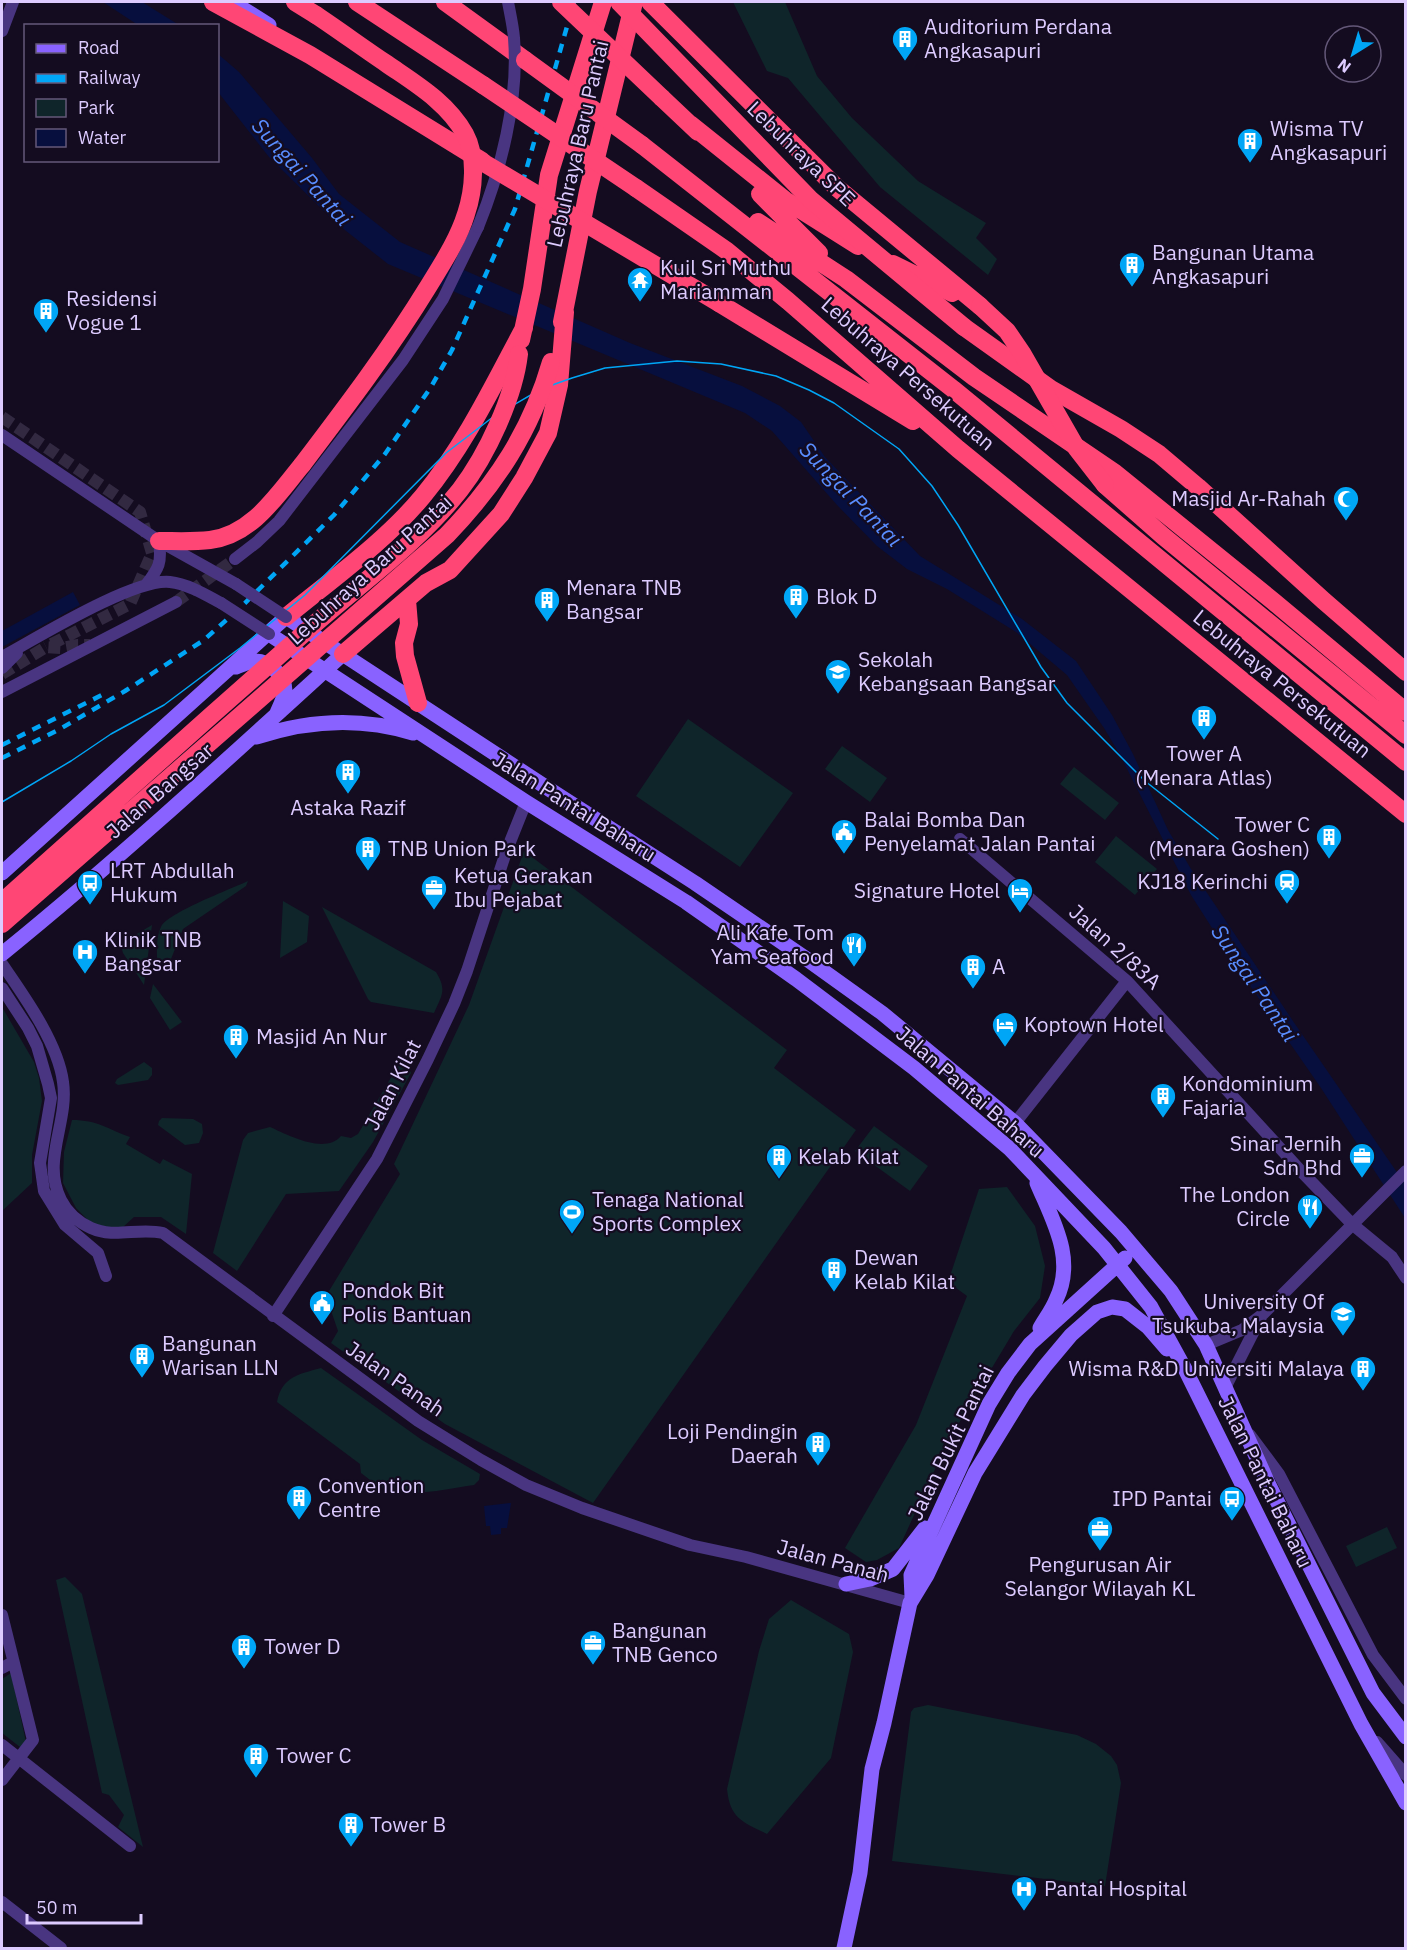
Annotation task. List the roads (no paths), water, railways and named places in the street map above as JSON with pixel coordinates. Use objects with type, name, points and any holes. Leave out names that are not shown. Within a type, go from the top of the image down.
[{"type":"highway","points":[[213,2],[310,55],[958,449]]},
{"type":"highway","points":[[159,541],[209,540],[229,536],[262,513],[310,469],[412,314],[440,267],[466,213],[473,167],[470,147],[465,134],[450,114],[431,95],[295,2]]},
{"type":"highway","name":"Lebuhraya Persekutuan","points":[[357,2],[727,251],[958,449],[1406,814]]},
{"type":"highway","name":"Lebuhraya Persekutuan","points":[[445,2],[666,163],[953,389],[1406,762]]},
{"type":"highway","points":[[561,2],[690,124],[846,279]]},
{"type":"highway","name":"Lebuhraya Baru Pantai","points":[[2,902],[328,612],[411,542],[437,517],[460,489],[483,452],[509,399],[532,289],[549,176],[603,2]]},
{"type":"highway","name":"Lebuhraya SPE","points":[[619,2],[811,200],[964,327],[1051,389],[1121,429],[1159,454],[1406,672]]},
{"type":"highway","name":"Lebuhraya Baru Pantai","points":[[2,924],[431,549],[466,515],[501,472],[533,413],[543,388],[564,313],[588,191],[634,2]]},
{"type":"highway","name":"Lebuhraya SPE","points":[[650,2],[837,187],[980,306]]},
{"type":"highway","points":[[690,124],[784,201],[860,248],[980,306],[1007,331],[1077,448],[1105,485],[1404,734]]},
{"type":"highway","points":[[666,163],[846,279],[974,377],[1115,473],[1406,712]]},
{"type":"highway","points":[[343,654],[426,583],[450,570],[501,514],[548,433],[559,385],[564,313]]},
{"type":"highway","points":[[286,617],[358,558],[422,497],[464,441],[524,328]]},
{"type":"highway","points":[[358,558],[344,583],[351,605],[363,613],[377,616],[407,600]]},
{"type":"highway","points":[[407,600],[409,624],[404,644],[405,656],[418,703]]},
{"type":"main road","points":[[232,2],[247,9],[310,55]]},
{"type":"main road","points":[[2,873],[286,617]]},
{"type":"main road","name":"Jalan Pantai Baharu","points":[[286,617],[695,883],[808,960],[882,1012],[1015,1123],[1136,1250],[1171,1292],[1206,1345],[1268,1483],[1373,1693],[1406,1737]]},
{"type":"main road","name":"Jalan Pantai Baharu","points":[[269,633],[526,802],[686,902],[796,979],[914,1068],[1010,1149],[1118,1264],[1150,1307],[1185,1369],[1361,1724],[1406,1803]]},
{"type":"main road","name":"Jalan Bangsar","points":[[2,954],[76,893],[251,739],[343,654]]},
{"type":"main road","points":[[230,669],[255,661],[268,664],[276,671],[284,683],[285,693],[276,716]]},
{"type":"main road","points":[[251,739],[299,726],[339,722],[379,725],[427,737]]},
{"type":"main road","points":[[1030,1344],[1057,1299],[1065,1267],[1059,1235],[1032,1172]]},
{"type":"main road","name":"Jalan Bukit Pantai","points":[[844,1948],[860,1873],[872,1770],[911,1600],[911,1575],[989,1404],[1008,1373],[1030,1344],[1136,1250]]},
{"type":"main road","name":"Jalan Bukit Pantai","points":[[911,1600],[927,1575],[975,1473],[1023,1395],[1071,1335],[1097,1312],[1112,1306],[1125,1309],[1148,1327],[1185,1369]]},
{"type":"main road","points":[[846,1584],[870,1579],[893,1569],[916,1541],[948,1493]]},
{"type":"street","points":[[2,31],[13,2]]},
{"type":"street","points":[[235,558],[257,542],[279,521],[310,469],[403,360],[443,299],[478,227],[499,167],[515,76],[514,36],[508,2]]},
{"type":"street","points":[[2,435],[159,541],[236,584],[286,617]]},
{"type":"street","points":[[146,585],[158,569],[161,557],[159,541]]},
{"type":"street","points":[[2,657],[120,594],[146,585],[169,582],[184,585],[221,603],[269,633]]},
{"type":"street","points":[[2,693],[176,602]]},
{"type":"street","points":[[2,668],[27,643]]},
{"type":"street","name":"Jalan Kilat","points":[[273,1316],[357,1191],[394,1128],[454,1004],[482,930],[506,852],[526,802]]},
{"type":"street","name":"Jalan 2/83A","points":[[960,839],[1127,981],[1300,1170],[1352,1224],[1392,1257],[1406,1278]]},
{"type":"street","name":"Jalan Panah","points":[[2,964],[40,1024],[60,1066],[64,1084],[53,1170],[58,1194],[68,1210],[81,1222],[110,1233],[129,1233],[140,1230],[163,1233],[299,1335],[441,1436],[526,1485],[582,1508],[690,1545],[746,1557],[911,1600]]},
{"type":"street","points":[[1015,1123],[1127,981]]},
{"type":"street","points":[[2,988],[37,1046],[51,1098],[41,1152],[41,1176],[44,1191],[53,1208],[69,1229],[98,1253],[106,1276]]},
{"type":"street","points":[[41,1152],[54,1153]]},
{"type":"street","points":[[1206,1345],[1242,1330],[1263,1314],[1404,1173]]},
{"type":"street","points":[[1225,1388],[1263,1314]]},
{"type":"street","points":[[1242,1425],[1279,1474],[1373,1655],[1406,1699]]},
{"type":"street","points":[[2,1615],[7,1665],[33,1740],[2,1780]]},
{"type":"street","points":[[1361,1724],[1406,1775]]},
{"type":"street","points":[[2,1745],[130,1846]]},
{"type":"street","points":[[2,1902],[61,1948]]},
{"type":"water","points":[[103,2],[142,2],[177,24],[136,24]]},
{"type":"water","name":"Sungai Pantai","points":[[219,55],[239,72],[312,158],[339,194],[400,242],[630,343],[742,386],[780,406],[801,422],[825,457],[920,556],[1022,619],[1076,661],[1112,715],[1133,754],[1168,830],[1191,869],[1405,1184],[1405,1218],[1191,895],[1120,755],[1067,675],[1016,632],[947,589],[907,569],[877,546],[837,505],[772,431],[745,413],[388,264],[336,223],[269,157],[219,93]]},
{"type":"water","points":[[73,592],[80,605],[2,647],[2,631]]},
{"type":"water","points":[[511,1503],[507,1528],[501,1528],[501,1534],[491,1535],[490,1526],[486,1526],[484,1506]]},
{"type":"tunnel","points":[[2,417],[140,512],[152,553],[130,604],[46,647]]},
{"type":"tunnel","points":[[176,602],[235,559]]},
{"type":"tunnel","points":[[2,674],[46,647],[90,645]]},
{"type":"tram line","points":[[2,802],[111,734],[164,705],[240,648],[305,595],[446,453],[493,417],[541,389],[572,378],[605,368],[677,361],[721,364],[776,376],[834,403],[899,449],[932,486],[958,525],[1041,667],[1067,703],[1145,781],[1218,839]]},
{"type":"railway","points":[[2,758],[60,729],[125,691],[204,640],[242,606],[334,515],[385,454],[431,387],[452,350],[515,209],[574,2]]},
{"type":"railway","points":[[2,745],[102,695]]},
{"type":"place","name":"Auditorium Perdana Angkasapuri","points":[[905,62]]},
{"type":"place","name":"Wisma TV Angkasapuri","points":[[1250,164]]},
{"type":"place","name":"Bangunan Utama Angkasapuri","points":[[1132,288]]},
{"type":"place","name":"Kuil Sri Muthu Mariamman","points":[[640,303]]},
{"type":"place","name":"Residensi Vogue 1","points":[[46,334]]},
{"type":"place","name":"Masjid Ar-Rahah","points":[[1346,522]]},
{"type":"place","name":"Blok D","points":[[796,620]]},
{"type":"place","name":"Menara TNB Bangsar","points":[[547,623]]},
{"type":"place","name":"Sekolah Kebangsaan Bangsar","points":[[838,695]]},
{"type":"place","name":"Tower A (Menara Atlas)","points":[[1204,741]]},
{"type":"place","name":"Astaka Razif","points":[[348,795]]},
{"type":"place","name":"Balai Bomba Dan Penyelamat Jalan Pantai","points":[[844,855]]},
{"type":"place","name":"Tower C (Menara Goshen)","points":[[1329,860]]},
{"type":"place","name":"TNB Union Park","points":[[368,872]]},
{"type":"place","name":"KJ18 Kerinchi","points":[[1287,905]]},
{"type":"place","name":"LRT Abdullah Hukum","points":[[90,906]]},
{"type":"place","name":"Ketua Gerakan Ibu Pejabat","points":[[434,911]]},
{"type":"place","name":"Signature Hotel","points":[[1020,914]]},
{"type":"place","name":"Ali Kafe Tom Yam Seafood","points":[[854,968]]},
{"type":"place","name":"Klinik TNB Bangsar","points":[[85,975]]},
{"type":"place","name":"A","points":[[973,990]]},
{"type":"place","name":"Koptown Hotel","points":[[1005,1048]]},
{"type":"place","name":"Masjid An Nur","points":[[236,1060]]},
{"type":"place","name":"Kondominium Fajaria","points":[[1163,1119]]},
{"type":"place","name":"Sinar Jernih Sdn Bhd","points":[[1362,1179]]},
{"type":"place","name":"Kelab Kilat","points":[[779,1180]]},
{"type":"place","name":"The London Circle","points":[[1310,1230]]},
{"type":"place","name":"Tenaga National Sports Complex","points":[[572,1235]]},
{"type":"place","name":"Dewan Kelab Kilat","points":[[834,1293]]},
{"type":"place","name":"Pondok Bit Polis Bantuan","points":[[322,1326]]},
{"type":"place","name":"University Of Tsukuba, Malaysia","points":[[1343,1337]]},
{"type":"place","name":"Bangunan Warisan LLN","points":[[142,1379]]},
{"type":"place","name":"Wisma R&D Universiti Malaya","points":[[1363,1392]]},
{"type":"place","name":"Loji Pendingin Daerah","points":[[818,1467]]},
{"type":"place","name":"Convention Centre","points":[[299,1521]]},
{"type":"place","name":"IPD Pantai","points":[[1232,1522]]},
{"type":"place","name":"Pengurusan Air Selangor Wilayah KL","points":[[1100,1552]]},
{"type":"place","name":"Bangunan TNB Genco","points":[[593,1666]]},
{"type":"place","name":"Tower D","points":[[244,1670]]},
{"type":"place","name":"Tower C","points":[[256,1779]]},
{"type":"place","name":"Tower B","points":[[351,1848]]},
{"type":"place","name":"Pantai Hospital","points":[[1024,1912]]}]
